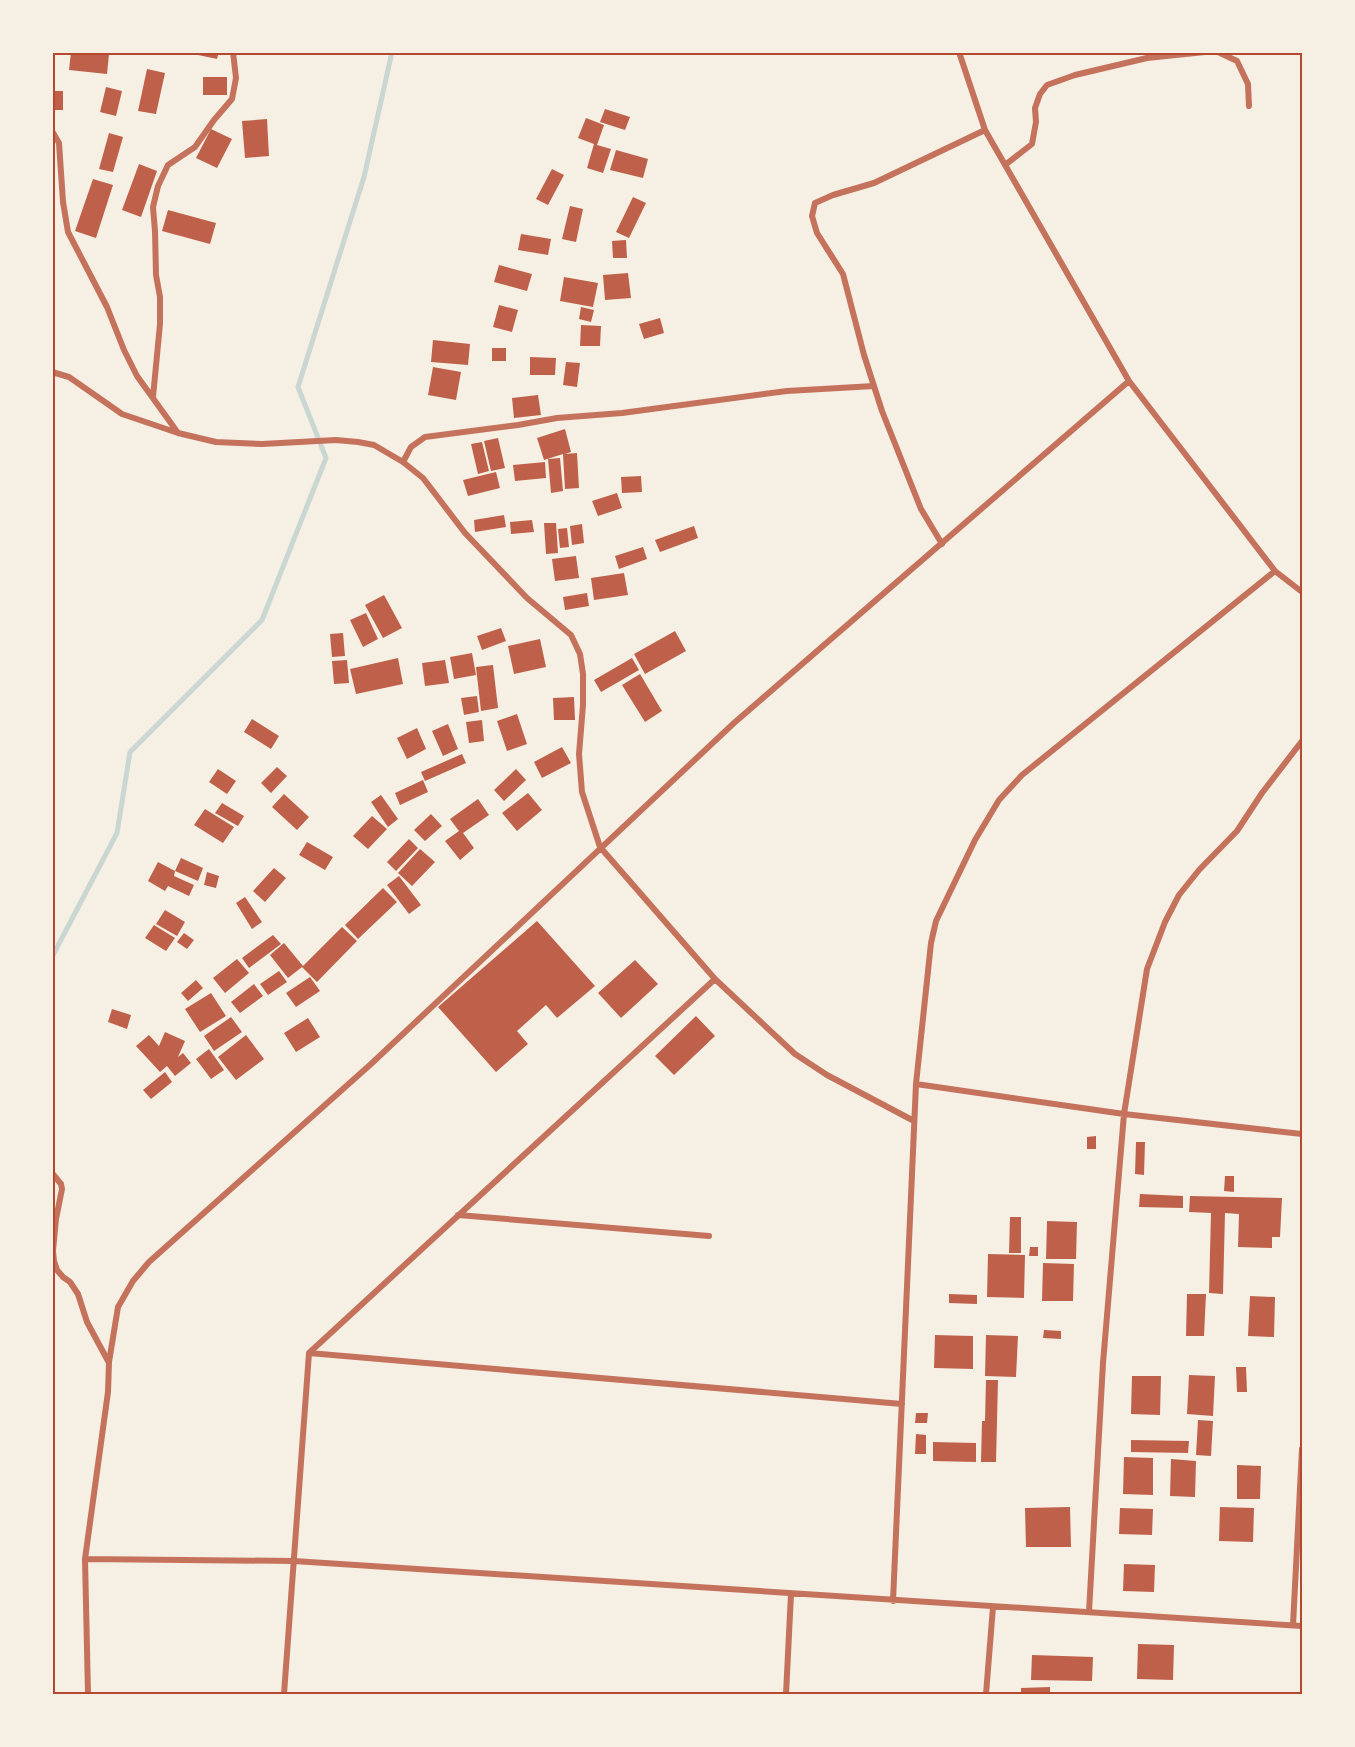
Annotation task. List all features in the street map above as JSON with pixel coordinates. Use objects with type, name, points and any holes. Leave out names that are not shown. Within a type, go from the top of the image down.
[{"type":"street","points":[[153,397],[160,324],[160,297],[154,257],[156,231],[153,207],[158,186],[168,165],[195,147],[232,99],[236,78],[233,52]]},
{"type":"street","points":[[959,52],[985,130],[1129,381],[1275,571],[1302,592]]},
{"type":"street","points":[[1005,165],[1032,144],[1036,122],[1035,108],[1040,94],[1047,85],[1075,75],[1147,58],[1205,52]]},
{"type":"street","points":[[1218,52],[1237,61],[1248,84],[1249,106]]},
{"type":"street","points":[[942,544],[921,509],[882,411],[864,355],[843,274],[817,233],[812,216],[814,203],[874,183],[985,130]]},
{"type":"street","points":[[52,131],[59,143],[63,202],[68,232],[107,307],[137,376],[178,433]]},
{"type":"street","points":[[52,372],[69,377],[122,414],[178,433],[228,443],[262,444],[336,440],[358,442],[374,446],[403,462],[423,478],[465,533],[527,598],[571,635],[580,654],[583,674],[579,754],[582,792],[600,847],[715,979],[795,1054],[827,1076],[914,1121]]},
{"type":"street","points":[[88,1695],[85,1559],[118,1307],[133,1281],[149,1263],[370,1064],[734,723],[1129,381]]},
{"type":"street","points":[[403,462],[411,447],[425,437],[557,418],[622,413],[787,391],[874,386]]},
{"type":"street","points":[[893,1600],[916,1084],[931,943],[936,921],[975,840],[999,800],[1022,775],[1275,571]]},
{"type":"street","points":[[1089,1612],[1103,1363],[1124,1114],[1147,969],[1179,895],[1199,870],[1237,831],[1302,741]]},
{"type":"street","points":[[284,1695],[309,1353],[715,979]]},
{"type":"street","points":[[916,1084],[1124,1114],[1302,1134]]},
{"type":"street","points":[[52,1173],[61,1184],[62,1189],[56,1219],[54,1261],[57,1270],[70,1282],[78,1294],[87,1322],[109,1362]]},
{"type":"street","points":[[458,1215],[709,1236]]},
{"type":"street","points":[[309,1353],[902,1404]]},
{"type":"street","points":[[1293,1625],[1302,1449]]},
{"type":"street","points":[[85,1559],[294,1561],[1302,1626]]},
{"type":"street","points":[[786,1695],[791,1594]]},
{"type":"street","points":[[986,1695],[993,1606]]},
{"type":"building","points":[[71,52],[109,54],[107,74],[69,70]]},
{"type":"building","points":[[199,52],[219,52],[217,59],[198,55]]},
{"type":"building","points":[[147,69],[165,73],[156,114],[138,111]]},
{"type":"building","points":[[203,77],[227,77],[227,95],[203,95]]},
{"type":"building","points":[[106,87],[122,91],[116,116],[100,112]]},
{"type":"building","points":[[52,91],[63,91],[63,110],[52,110]]},
{"type":"building","points":[[605,109],[630,117],[625,130],[600,122]]},
{"type":"building","points":[[586,118],[604,125],[597,145],[611,149],[603,173],[587,168],[594,144],[578,138]]},
{"type":"building","points":[[267,119],[269,156],[245,158],[242,121]]},
{"type":"building","points":[[211,129],[232,139],[217,168],[196,158]]},
{"type":"building","points":[[109,133],[123,137],[113,172],[99,169]]},
{"type":"building","points":[[616,150],[648,159],[643,178],[610,170]]},
{"type":"building","points":[[139,164],[157,171],[141,217],[122,210]]},
{"type":"building","points":[[552,169],[564,175],[548,205],[536,199]]},
{"type":"building","points":[[93,179],[113,185],[96,238],[75,231]]},
{"type":"building","points":[[633,197],[646,203],[629,238],[616,232]]},
{"type":"building","points":[[570,206],[583,209],[576,242],[562,239]]},
{"type":"building","points":[[168,210],[216,223],[210,244],[162,231]]},
{"type":"building","points":[[521,234],[551,239],[548,255],[518,250]]},
{"type":"building","points":[[626,240],[627,258],[613,258],[612,241]]},
{"type":"building","points":[[499,265],[532,274],[527,291],[494,282]]},
{"type":"building","points":[[628,273],[631,298],[605,300],[603,275]]},
{"type":"building","points":[[564,277],[598,283],[593,307],[560,301]]},
{"type":"building","points":[[499,305],[518,310],[512,332],[493,327]]},
{"type":"building","points":[[581,307],[594,310],[591,322],[579,319]]},
{"type":"building","points":[[660,318],[664,333],[644,339],[639,324]]},
{"type":"building","points":[[581,325],[601,326],[600,346],[580,346]]},
{"type":"building","points":[[433,340],[470,344],[468,365],[431,362]]},
{"type":"building","points":[[492,348],[506,348],[506,361],[492,361]]},
{"type":"building","points":[[530,357],[556,358],[555,375],[530,375]]},
{"type":"building","points":[[566,362],[580,363],[577,387],[563,385]]},
{"type":"building","points":[[433,367],[461,372],[456,400],[428,395]]},
{"type":"building","points":[[538,395],[541,415],[514,418],[512,398]]},
{"type":"building","points":[[565,429],[571,452],[565,454],[577,453],[579,488],[565,489],[563,454],[544,460],[537,438]]},
{"type":"building","points":[[498,438],[505,468],[491,471],[484,441]]},
{"type":"building","points":[[482,442],[489,471],[478,474],[471,444]]},
{"type":"building","points":[[560,458],[563,491],[551,493],[548,459]]},
{"type":"building","points":[[545,462],[546,478],[515,481],[513,465]]},
{"type":"building","points":[[496,472],[500,488],[468,496],[463,480]]},
{"type":"building","points":[[641,476],[642,492],[622,493],[621,477]]},
{"type":"building","points":[[617,493],[622,508],[598,516],[592,501]]},
{"type":"building","points":[[504,515],[506,527],[475,532],[474,520]]},
{"type":"building","points":[[532,520],[534,532],[511,534],[510,522]]},
{"type":"building","points":[[544,523],[556,523],[558,553],[546,554]]},
{"type":"building","points":[[582,524],[584,543],[572,545],[570,526]]},
{"type":"building","points":[[694,526],[698,538],[660,552],[655,540]]},
{"type":"building","points":[[567,528],[569,547],[560,548],[558,529]]},
{"type":"building","points":[[643,547],[647,559],[619,569],[615,556]]},
{"type":"building","points":[[576,556],[579,578],[555,581],[552,559]]},
{"type":"building","points":[[624,573],[628,595],[594,600],[591,578]]},
{"type":"building","points":[[587,593],[589,606],[565,610],[563,597]]},
{"type":"building","points":[[384,595],[402,628],[383,638],[365,605]]},
{"type":"building","points":[[366,613],[378,639],[363,647],[350,620]]},
{"type":"building","points":[[501,628],[506,641],[482,650],[477,636]]},
{"type":"building","points":[[675,631],[686,651],[645,674],[634,654]]},
{"type":"building","points":[[343,633],[345,656],[332,657],[330,634]]},
{"type":"building","points":[[540,639],[546,667],[514,674],[508,646]]},
{"type":"building","points":[[472,653],[476,675],[454,679],[450,657]]},
{"type":"building","points":[[398,658],[403,684],[356,694],[350,669]]},
{"type":"building","points":[[632,658],[639,670],[601,692],[594,680]]},
{"type":"building","points":[[347,660],[349,683],[334,684],[332,661]]},
{"type":"building","points":[[445,660],[449,683],[425,686],[422,663]]},
{"type":"building","points":[[493,665],[498,708],[481,711],[476,667]]},
{"type":"building","points":[[640,674],[662,711],[645,722],[622,685]]},
{"type":"building","points":[[477,696],[479,712],[464,715],[461,698]]},
{"type":"building","points":[[574,697],[575,720],[554,720],[553,698]]},
{"type":"building","points":[[517,714],[527,744],[507,751],[497,721]]},
{"type":"building","points":[[252,719],[279,736],[271,749],[244,732]]},
{"type":"building","points":[[482,720],[484,741],[469,743],[466,722]]},
{"type":"building","points":[[448,724],[458,749],[443,756],[432,731]]},
{"type":"building","points":[[417,728],[426,749],[407,759],[397,738]]},
{"type":"building","points":[[562,747],[571,763],[542,778],[534,762]]},
{"type":"building","points":[[462,754],[466,763],[425,781],[421,772]]},
{"type":"building","points":[[277,767],[287,776],[271,793],[261,783]]},
{"type":"building","points":[[218,769],[236,781],[227,794],[209,782]]},
{"type":"building","points":[[516,769],[526,780],[504,801],[494,790]]},
{"type":"building","points":[[423,780],[428,792],[400,805],[395,793]]},
{"type":"building","points":[[528,793],[542,810],[517,831],[502,813]]},
{"type":"building","points":[[284,794],[309,817],[297,830],[272,807]]},
{"type":"building","points":[[381,795],[398,819],[388,827],[371,802]]},
{"type":"building","points":[[478,799],[489,815],[463,833],[474,848],[460,860],[445,841],[459,831],[450,819]]},
{"type":"building","points":[[222,803],[244,816],[238,826],[215,813]]},
{"type":"building","points":[[205,809],[234,827],[223,843],[194,825]]},
{"type":"building","points":[[431,814],[442,826],[425,841],[414,830]]},
{"type":"building","points":[[372,816],[387,829],[368,849],[353,836]]},
{"type":"building","points":[[409,839],[418,848],[396,871],[387,862]]},
{"type":"building","points":[[307,842],[333,857],[325,870],[299,855]]},
{"type":"building","points":[[420,849],[435,862],[412,886],[398,873]]},
{"type":"building","points":[[181,858],[203,868],[198,881],[175,871]]},
{"type":"building","points":[[158,862],[175,871],[174,876],[194,885],[189,896],[168,886],[165,891],[148,881]]},
{"type":"building","points":[[274,868],[286,878],[265,902],[253,891]]},
{"type":"building","points":[[207,872],[219,876],[216,888],[204,885]]},
{"type":"building","points":[[399,876],[421,905],[409,914],[387,885]]},
{"type":"building","points":[[383,888],[397,902],[358,939],[345,925]]},
{"type":"building","points":[[245,897],[262,922],[252,929],[236,903]]},
{"type":"building","points":[[165,910],[185,922],[177,936],[156,924]]},
{"type":"building","points":[[537,921],[595,986],[557,1018],[546,1005],[517,1031],[528,1044],[496,1072],[438,1007]]},
{"type":"building","points":[[154,925],[175,938],[166,951],[145,938]]},
{"type":"building","points":[[342,927],[357,941],[317,982],[302,967],[288,978],[270,955],[284,943],[303,966]]},
{"type":"building","points":[[184,933],[194,940],[187,949],[177,942]]},
{"type":"building","points":[[273,935],[281,944],[249,968],[242,958]]},
{"type":"building","points":[[237,959],[249,973],[225,993],[213,978]]},
{"type":"building","points":[[635,960],[658,984],[621,1018],[598,993]]},
{"type":"building","points":[[279,971],[287,982],[268,995],[260,984]]},
{"type":"building","points":[[310,977],[320,991],[296,1007],[286,993]]},
{"type":"building","points":[[196,980],[203,988],[188,1001],[181,993]]},
{"type":"building","points":[[254,984],[263,996],[240,1013],[231,1002]]},
{"type":"building","points":[[211,993],[226,1016],[200,1032],[185,1009]]},
{"type":"building","points":[[112,1009],[131,1015],[127,1029],[108,1022]]},
{"type":"building","points":[[696,1016],[715,1036],[674,1075],[655,1056]]},
{"type":"building","points":[[231,1017],[242,1032],[214,1051],[204,1036]]},
{"type":"building","points":[[308,1018],[320,1037],[296,1052],[284,1033]]},
{"type":"building","points":[[165,1032],[185,1041],[178,1057],[183,1053],[191,1063],[175,1076],[167,1066],[160,1072],[136,1046],[149,1035],[159,1046]]},
{"type":"building","points":[[246,1035],[264,1059],[236,1080],[218,1057]]},
{"type":"building","points":[[209,1049],[224,1070],[211,1079],[196,1059]]},
{"type":"building","points":[[165,1072],[172,1082],[151,1099],[143,1090]]},
{"type":"building","points":[[1096,1136],[1096,1149],[1087,1149],[1087,1137]]},
{"type":"building","points":[[1136,1142],[1145,1142],[1144,1175],[1135,1174]]},
{"type":"building","points":[[1225,1176],[1234,1176],[1234,1192],[1224,1191]]},
{"type":"building","points":[[1140,1194],[1183,1196],[1183,1208],[1139,1207]]},
{"type":"building","points":[[1190,1196],[1282,1198],[1280,1237],[1272,1237],[1272,1248],[1238,1247],[1239,1214],[1225,1213],[1223,1294],[1209,1293],[1211,1213],[1189,1212]]},
{"type":"building","points":[[1010,1217],[1021,1217],[1021,1253],[1009,1253]]},
{"type":"building","points":[[1047,1221],[1077,1222],[1076,1259],[1046,1259]]},
{"type":"building","points":[[1030,1247],[1038,1247],[1038,1256],[1029,1256]]},
{"type":"building","points":[[988,1254],[1025,1255],[1024,1298],[987,1297]]},
{"type":"building","points":[[1043,1263],[1074,1264],[1073,1301],[1042,1301]]},
{"type":"building","points":[[949,1294],[977,1295],[977,1304],[949,1303]]},
{"type":"building","points":[[1187,1294],[1206,1294],[1204,1336],[1186,1336]]},
{"type":"building","points":[[1250,1296],[1275,1297],[1274,1337],[1248,1336]]},
{"type":"building","points":[[1044,1330],[1061,1331],[1061,1339],[1043,1338]]},
{"type":"building","points":[[935,1335],[973,1336],[973,1369],[934,1368]]},
{"type":"building","points":[[986,1335],[1018,1336],[1016,1377],[985,1376]]},
{"type":"building","points":[[1236,1367],[1246,1367],[1247,1392],[1237,1392]]},
{"type":"building","points":[[1189,1375],[1215,1376],[1213,1416],[1187,1414]]},
{"type":"building","points":[[1132,1376],[1161,1376],[1160,1415],[1131,1414]]},
{"type":"building","points":[[986,1380],[998,1380],[996,1462],[981,1462]]},
{"type":"building","points":[[916,1413],[928,1413],[927,1423],[915,1423]]},
{"type":"building","points":[[1198,1420],[1213,1421],[1211,1456],[1196,1455]]},
{"type":"building","points":[[916,1434],[926,1435],[926,1454],[915,1454]]},
{"type":"building","points":[[1131,1440],[1189,1441],[1188,1453],[1131,1452]]},
{"type":"building","points":[[933,1442],[976,1443],[976,1462],[933,1461]]},
{"type":"building","points":[[1124,1457],[1153,1458],[1153,1495],[1123,1494]]},
{"type":"building","points":[[1171,1459],[1196,1461],[1195,1497],[1170,1496]]},
{"type":"building","points":[[1237,1465],[1261,1466],[1260,1499],[1237,1499]]},
{"type":"building","points":[[1070,1507],[1071,1547],[1026,1547],[1025,1508]]},
{"type":"building","points":[[1220,1507],[1254,1508],[1253,1542],[1219,1541]]},
{"type":"building","points":[[1120,1508],[1153,1509],[1152,1535],[1119,1534]]},
{"type":"building","points":[[1124,1564],[1155,1565],[1154,1592],[1123,1591]]},
{"type":"building","points":[[1138,1644],[1174,1645],[1173,1680],[1137,1679]]},
{"type":"building","points":[[1032,1655],[1093,1657],[1092,1681],[1031,1680]]},
{"type":"building","points":[[1050,1687],[1050,1694],[1021,1694],[1021,1688]]},
{"type":"waterway","points":[[52,957],[117,833],[130,752],[262,620],[326,458],[298,387],[364,177],[392,52]]}]
